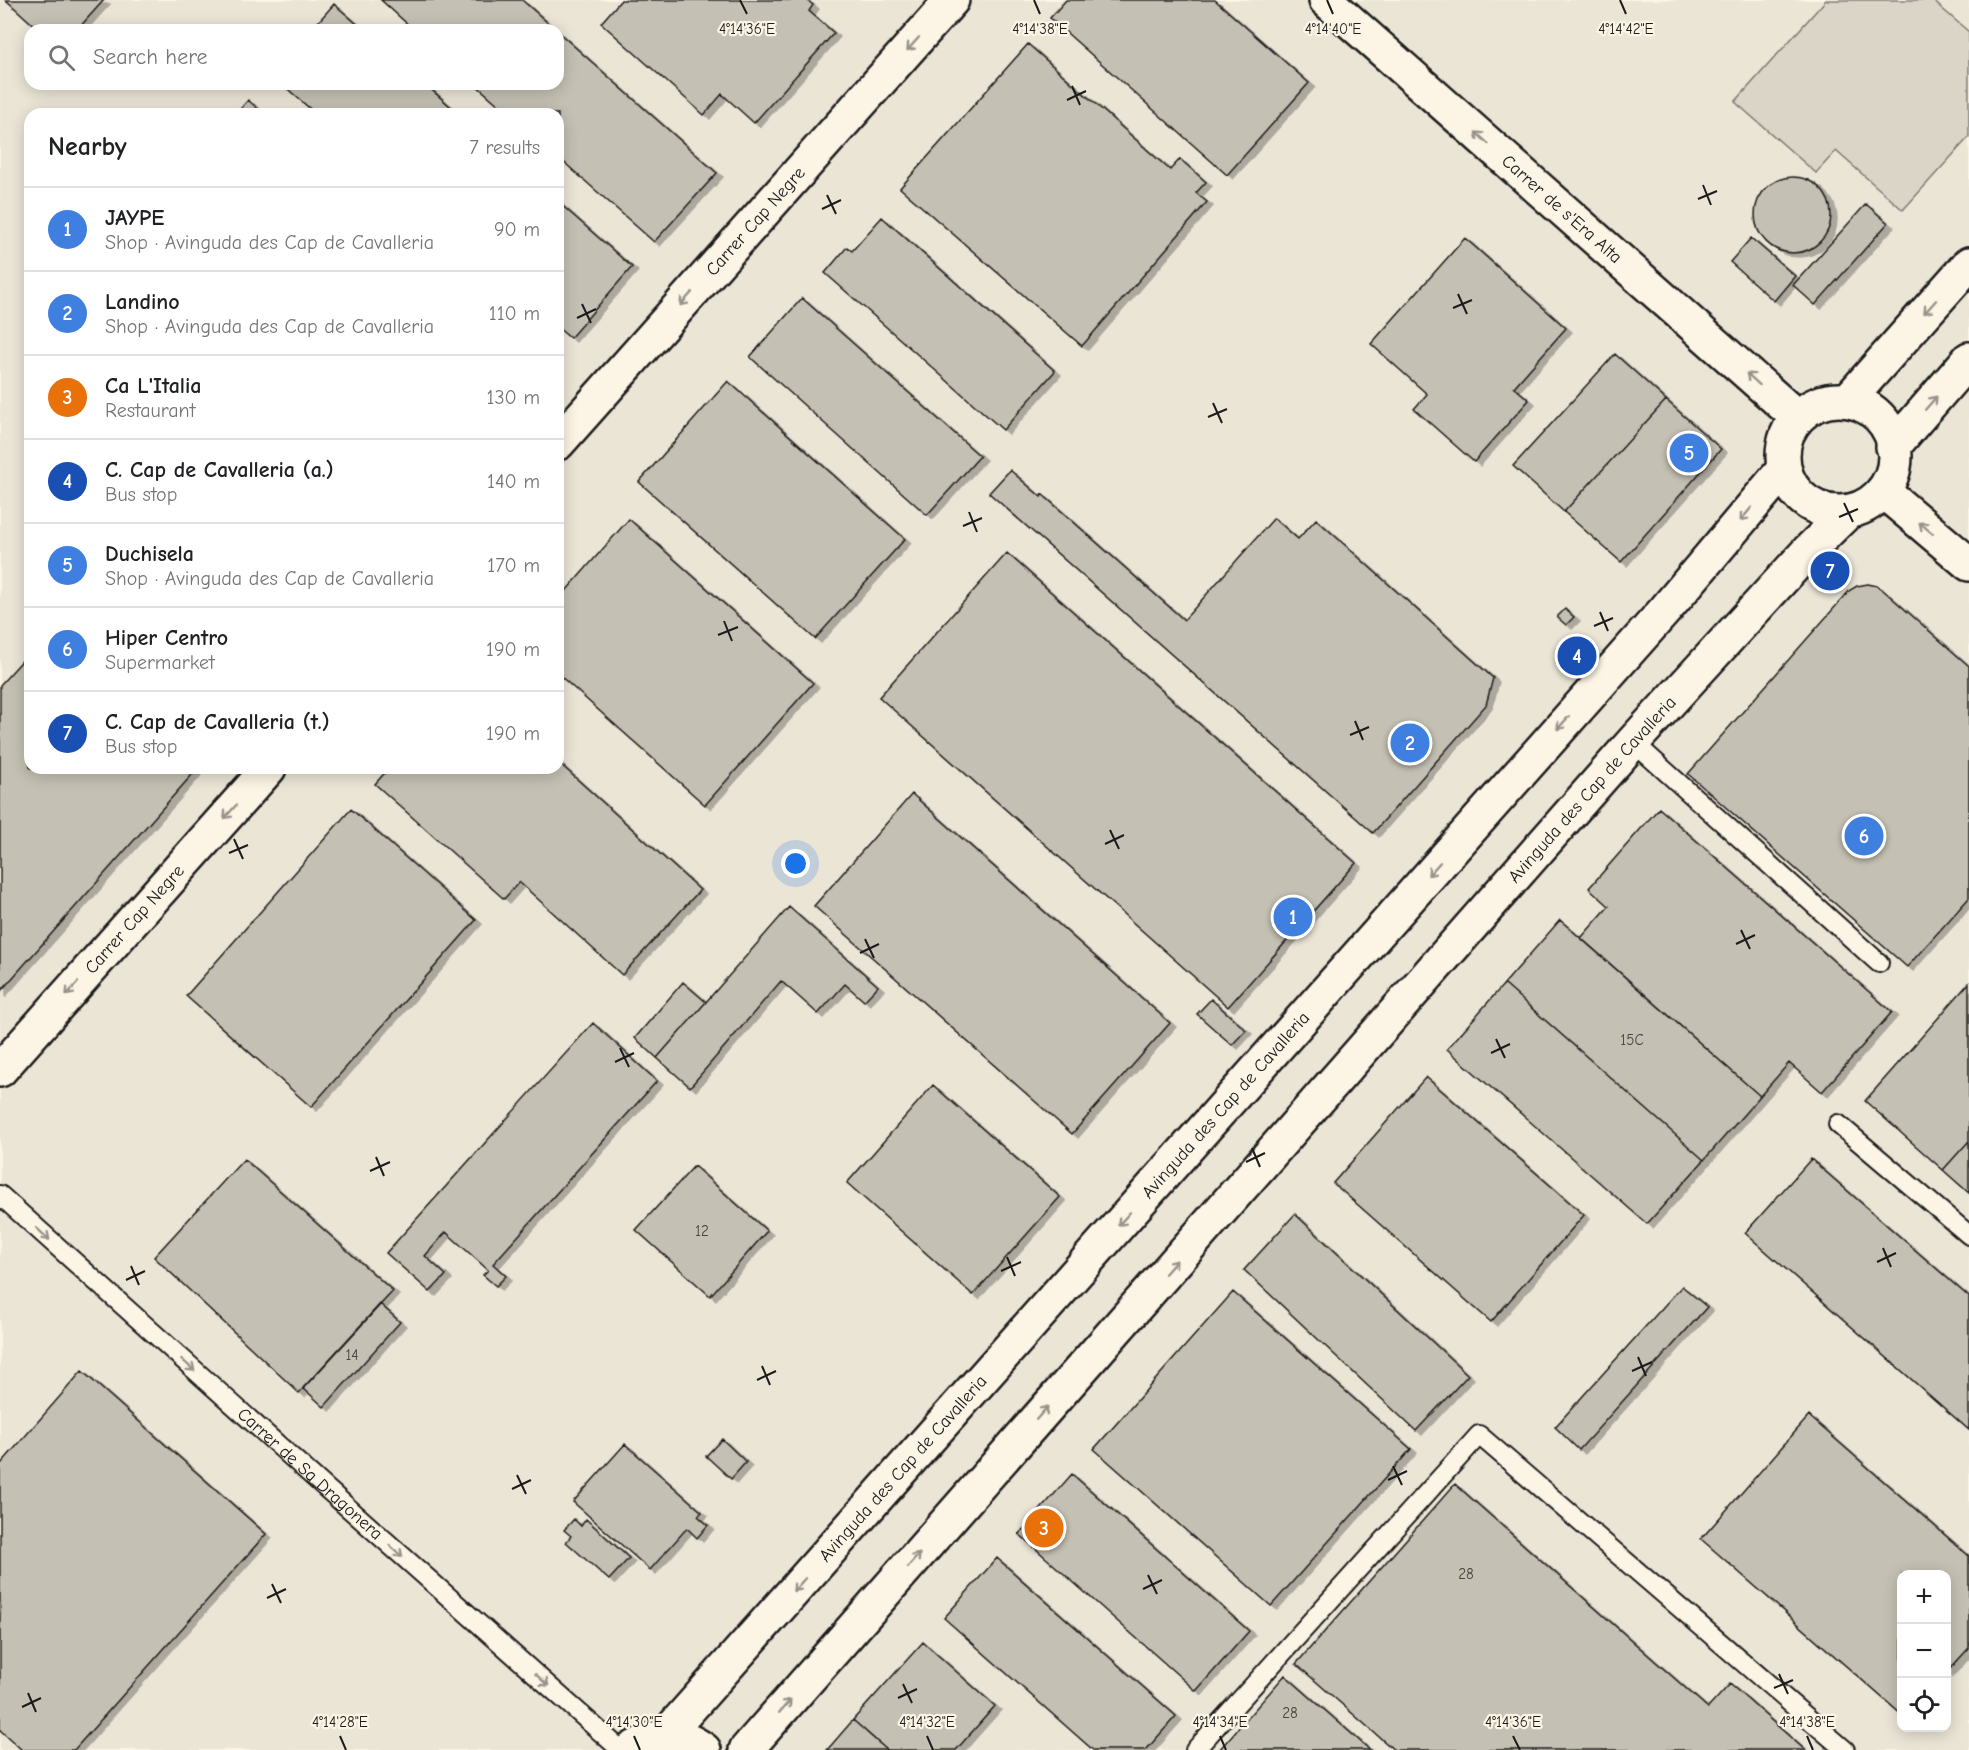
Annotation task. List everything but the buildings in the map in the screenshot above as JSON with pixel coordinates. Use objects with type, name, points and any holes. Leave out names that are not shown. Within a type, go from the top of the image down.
[{"type":"street","name":"Carrer Cap Negre","points":[[564,436],[952,0]]},
{"type":"street","name":"Carrer de s'Era Alta","points":[[1326,0],[1797,417]]},
{"type":"street","points":[[1848,400],[1969,264]]},
{"type":"street","points":[[1893,447],[1969,359]]},
{"type":"street","points":[[1830,400],[1848,400],[1864,405],[1877,414],[1889,429],[1893,447],[1893,476],[1884,492],[1868,505],[1848,512],[1832,512],[1808,503],[1790,485],[1784,469],[1782,451],[1787,433],[1797,417],[1812,406],[1830,400]]},
{"type":"street","name":"Avinguda des Cap de Cavalleria","points":[[665,1736],[1666,609],[1784,469]]},
{"type":"street","points":[[1884,492],[1969,564]]},
{"type":"street","name":"Avinguda des Cap de Cavalleria","points":[[746,1750],[1633,742],[1809,550],[1848,512]]},
{"type":"street","name":"Carrer Cap Negre","points":[[0,1070],[264,774]]},
{"type":"street","points":[[631,1750],[643,1741],[665,1736],[695,1743],[704,1750]]},
{"type":"lane","points":[[1633,742],[1879,963]]},
{"type":"lane","points":[[1838,1124],[1969,1235]]},
{"type":"lane","name":"Carrer de Sa Dragonera","points":[[0,1195],[621,1750]]},
{"type":"lane","points":[[1195,1750],[1479,1435],[1845,1750]]},
{"type":"shaded area","points":[[0,0],[1969,0],[1969,1750],[0,1750]]},
{"type":"shaded area","points":[[1826,0],[1932,0],[1969,32],[1969,137],[1903,210],[1836,151],[1816,173],[1735,102]]},
{"type":"place","name":"Duchisela","points":[[1689,453]]},
{"type":"place","name":"C. Cap de Cavalleria (t.)","points":[[1830,571]]},
{"type":"place","name":"C. Cap de Cavalleria (a.)","points":[[1577,656]]},
{"type":"place","name":"Landino","points":[[1410,743]]},
{"type":"place","name":"Hiper Centro","points":[[1864,836]]},
{"type":"place","name":"JAYPE","points":[[1293,917]]},
{"type":"place","name":"Ca L'Italia","points":[[1044,1528]]}]
